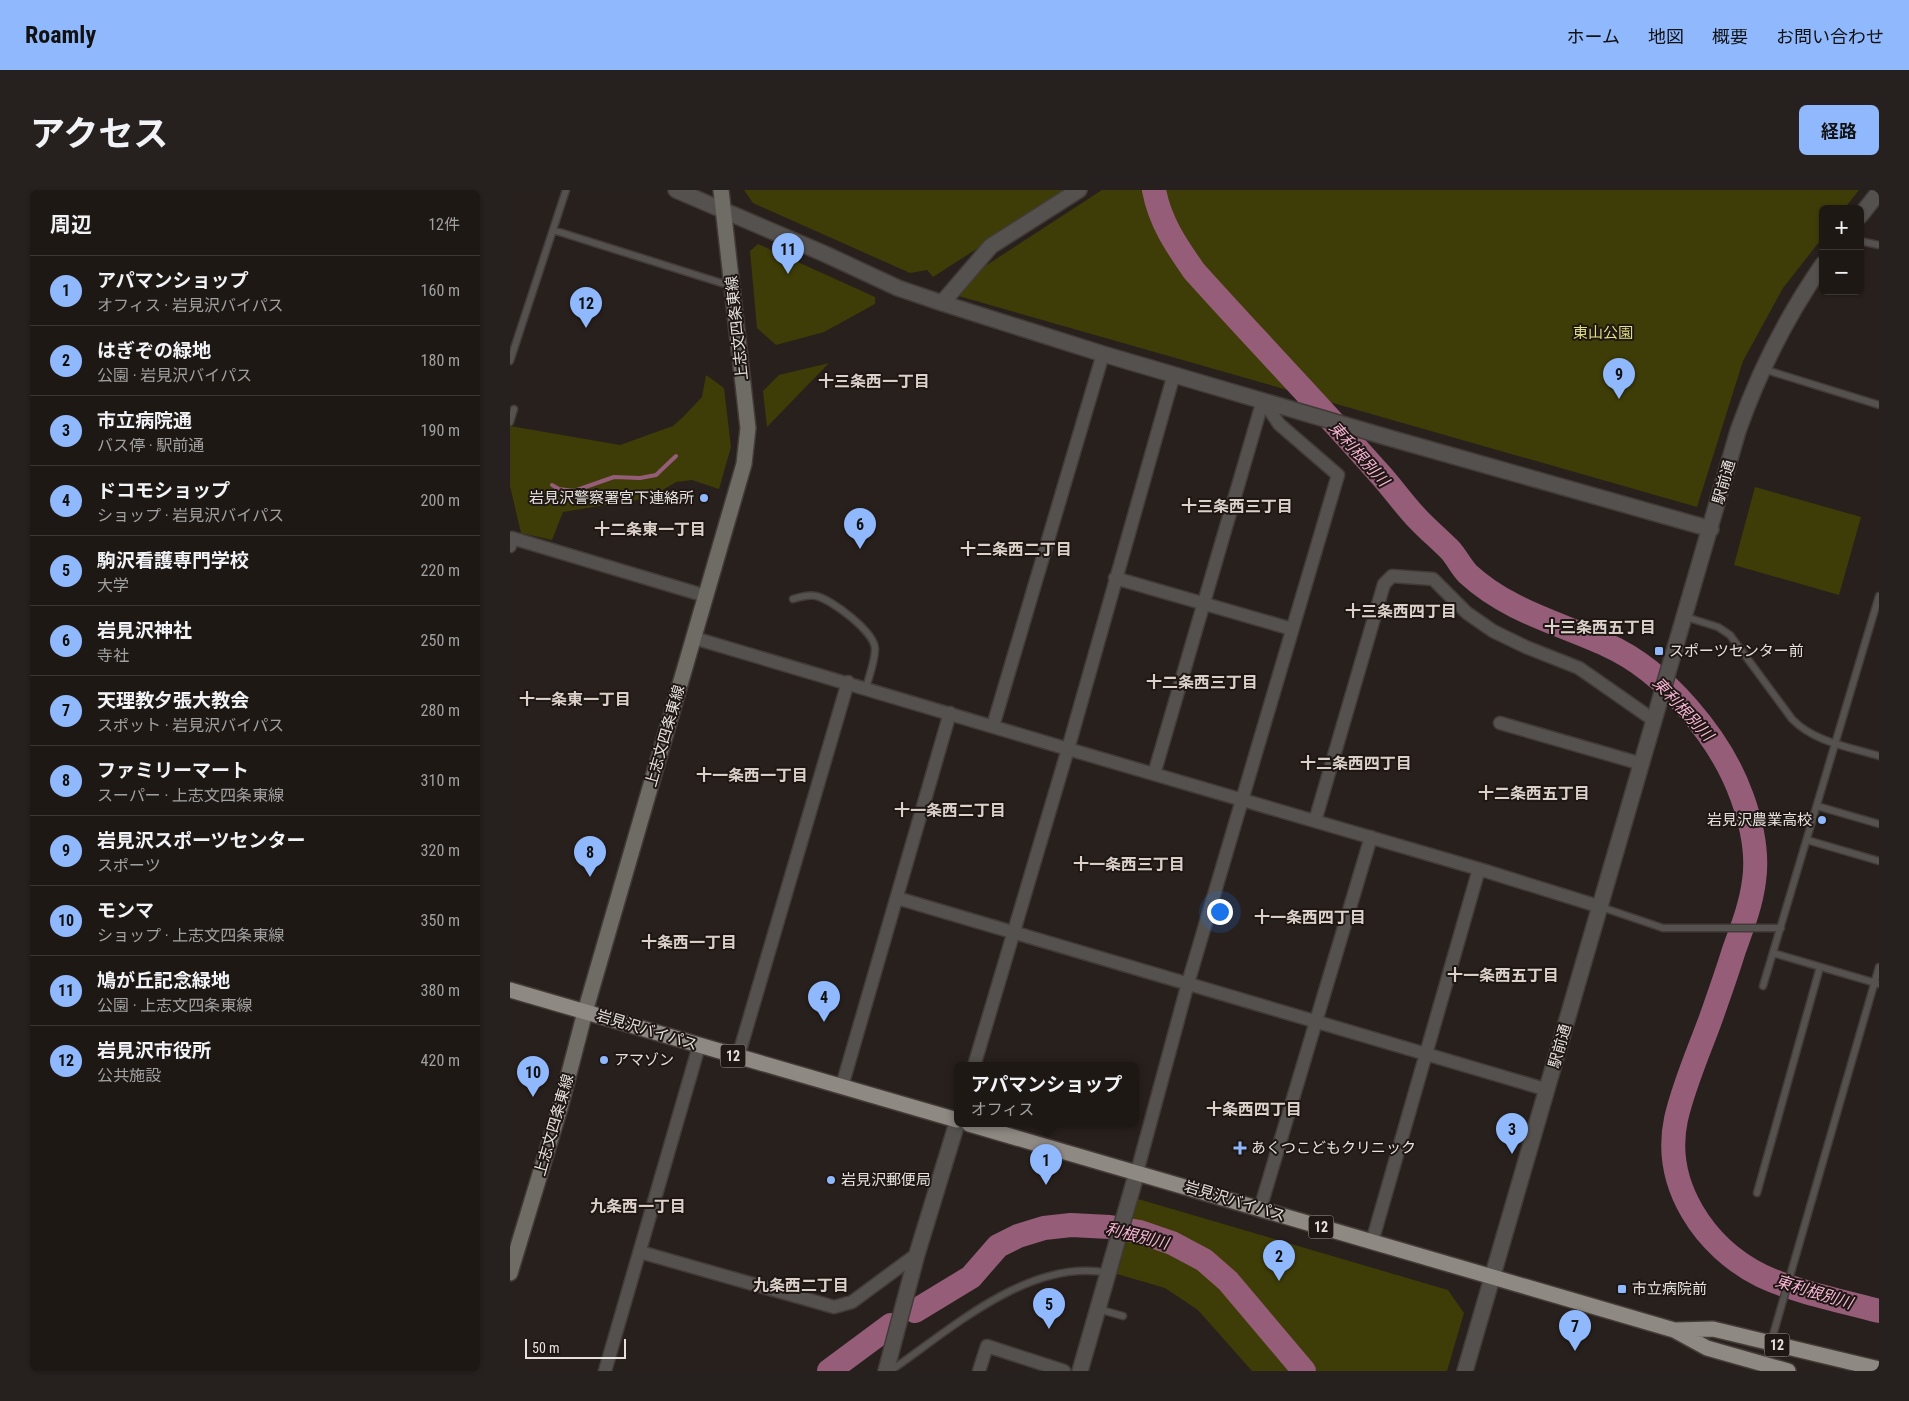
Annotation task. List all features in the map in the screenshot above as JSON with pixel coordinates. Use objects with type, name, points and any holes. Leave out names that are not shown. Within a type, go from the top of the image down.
[{"type":"highway","name":"岩見沢バイパス","points":[[510,990],[842,1086],[954,1121]]},
{"type":"highway","name":"岩見沢バイパス","points":[[980,1127],[1674,1330],[1707,1348],[1788,1371]]},
{"type":"highway","name":"岩見沢バイパス","points":[[1674,1330],[1713,1329],[1879,1369]]},
{"type":"main road","name":"上志文四条東線","points":[[510,1272],[560,1108],[585,1012],[748,445],[748,428],[721,190]]},
{"type":"street","points":[[676,190],[898,288],[942,304],[1103,354],[1386,437],[1710,528]]},
{"type":"street","points":[[942,304],[991,246],[1079,190]]},
{"type":"street","points":[[1864,211],[1879,192]]},
{"type":"street","name":"駅前通","points":[[1465,1371],[1491,1276],[1548,1090],[1673,662],[1738,431],[1763,369],[1788,318],[1819,270]]},
{"type":"street","points":[[993,726],[1103,354]]},
{"type":"street","points":[[975,1062],[1068,749],[1174,374]]},
{"type":"street","points":[[1154,774],[1263,400]]},
{"type":"street","points":[[1080,1371],[1137,1172],[1188,983],[1244,800],[1338,475],[1279,424],[1263,400]]},
{"type":"street","points":[[511,538],[706,596]]},
{"type":"street","points":[[1315,821],[1384,584],[1392,576],[1433,580],[1467,613],[1486,626],[1526,647],[1579,668],[1656,718]]},
{"type":"street","points":[[1116,578],[1292,629]]},
{"type":"street","points":[[694,638],[848,682],[1068,749],[1371,836],[1601,906]]},
{"type":"street","points":[[738,1057],[848,682]]},
{"type":"street","points":[[842,1086],[950,713]]},
{"type":"street","points":[[1500,723],[1642,764]]},
{"type":"street","points":[[1260,1209],[1371,836]]},
{"type":"street","points":[[1372,1242],[1478,869]]},
{"type":"street","points":[[897,898],[1548,1090]]},
{"type":"street","points":[[604,1371],[699,1046]]},
{"type":"street","points":[[886,1371],[917,1254],[955,1127]]},
{"type":"street","points":[[640,1252],[834,1307],[852,1302],[917,1254]]},
{"type":"street","points":[[979,1371],[987,1346],[1064,1371]]},
{"type":"lane","points":[[510,361],[566,190]]},
{"type":"lane","points":[[553,230],[732,286]]},
{"type":"lane","points":[[1864,242],[1879,245]]},
{"type":"lane","points":[[1763,369],[1879,405]]},
{"type":"lane","points":[[510,422],[514,409]]},
{"type":"lane","points":[[793,599],[808,595],[831,602],[860,626],[873,640],[875,648],[866,688]]},
{"type":"lane","points":[[1763,986],[1879,596]]},
{"type":"lane","points":[[1686,617],[1718,627],[1730,635],[1797,725],[1810,734],[1879,756]]},
{"type":"lane","points":[[1817,806],[1879,824]]},
{"type":"lane","points":[[1807,840],[1879,861]]},
{"type":"lane","points":[[1601,906],[1663,928],[1780,928]]},
{"type":"lane","points":[[1773,953],[1877,984]]},
{"type":"lane","points":[[1757,1193],[1820,967]]},
{"type":"lane","points":[[1771,1343],[1794,1257],[1877,984],[1879,968]]},
{"type":"lane","points":[[890,1371],[975,1310],[1032,1281],[1094,1270],[1109,1271]]},
{"type":"lane","points":[[1098,1308],[1123,1316]]},
{"type":"green space","points":[[744,190],[1068,190],[933,277],[927,270],[910,273],[753,203]]},
{"type":"green space","name":"東山公園","points":[[1102,190],[1859,190],[1847,205],[1819,205],[1819,242],[1783,288],[1743,361],[1697,507],[955,295],[956,285]]},
{"type":"green space","points":[[758,244],[875,297],[875,304],[824,332],[776,345],[757,328],[750,251]]},
{"type":"green space","points":[[829,363],[767,427],[763,391],[779,375]]},
{"type":"green space","points":[[706,375],[724,388],[731,447],[719,489],[692,480],[676,482],[656,494],[642,499],[563,512],[552,540],[521,533],[510,486],[510,426],[620,445],[673,426],[702,397]]},
{"type":"green space","points":[[1755,487],[1861,517],[1839,595],[1734,565]]},
{"type":"green space","points":[[1138,1199],[1448,1290],[1464,1313],[1447,1371],[1252,1371],[1198,1310],[1165,1288],[1117,1274]]},
{"type":"waterway","name":"東利根別川","points":[[1154,190],[1165,223],[1194,271],[1383,477],[1415,516],[1451,551],[1468,574],[1500,598],[1607,645],[1650,671],[1688,709],[1720,752],[1733,775],[1748,817],[1753,838],[1755,871],[1751,899],[1743,925],[1711,1018],[1687,1080],[1676,1119],[1673,1144],[1682,1190],[1692,1212],[1706,1231],[1741,1264],[1775,1282],[1879,1311]]},
{"type":"waterway","points":[[552,485],[559,489],[574,491],[614,477],[640,478],[656,475],[676,456]]},
{"type":"waterway","name":"利根別川","points":[[915,1311],[971,1277],[998,1246],[1018,1236],[1044,1228],[1071,1225],[1110,1227],[1140,1232],[1172,1243],[1204,1260],[1228,1281],[1304,1371]]},
{"type":"waterway","name":"利根別川","points":[[829,1371],[891,1325]]},
{"type":"place","name":"鳩が丘記念緑地","points":[[788,274]]},
{"type":"place","name":"岩見沢市役所","points":[[586,328]]},
{"type":"place","name":"岩見沢スポーツセンター","points":[[1619,399]]},
{"type":"place","name":"岩見沢警察署宮下連絡所","points":[[704,498]]},
{"type":"place","name":"岩見沢神社","points":[[860,549]]},
{"type":"place","name":"スポーツセンター前","points":[[1659,651]]},
{"type":"place","name":"岩見沢農業高校","points":[[1822,820]]},
{"type":"place","name":"ファミリーマート","points":[[590,877]]},
{"type":"place","name":"ドコモショップ","points":[[824,1022]]},
{"type":"place","name":"アマゾン","points":[[604,1060]]},
{"type":"place","name":"モンマ","points":[[533,1097]]},
{"type":"place","name":"あくつこどもクリニック","points":[[1240,1148]]},
{"type":"place","name":"市立病院通","points":[[1512,1154]]},
{"type":"place","name":"岩見沢郵便局","points":[[831,1180]]},
{"type":"place","name":"アパマンショップ","points":[[1046,1185]]},
{"type":"place","name":"はぎぞの緑地","points":[[1279,1281]]},
{"type":"place","name":"市立病院前","points":[[1622,1289]]},
{"type":"place","name":"駒沢看護専門学校","points":[[1049,1329]]},
{"type":"place","name":"天理教夕張大教会","points":[[1575,1351]]},
{"type":"district","name":"十三条西一丁目","points":[[874,381]]},
{"type":"district","name":"十三条西三丁目","points":[[1237,506]]},
{"type":"district","name":"十二条東一丁目","points":[[650,529]]},
{"type":"district","name":"十二条西二丁目","points":[[1016,549]]},
{"type":"district","name":"十三条西四丁目","points":[[1401,611]]},
{"type":"district","name":"十三条西五丁目","points":[[1600,627]]},
{"type":"district","name":"十二条西三丁目","points":[[1202,682]]},
{"type":"district","name":"十一条東一丁目","points":[[575,699]]},
{"type":"district","name":"十二条西四丁目","points":[[1356,763]]},
{"type":"district","name":"十一条西一丁目","points":[[752,775]]},
{"type":"district","name":"十二条西五丁目","points":[[1534,793]]},
{"type":"district","name":"十一条西二丁目","points":[[950,810]]},
{"type":"district","name":"十一条西三丁目","points":[[1129,864]]},
{"type":"district","name":"十一条西四丁目","points":[[1310,917]]},
{"type":"district","name":"十条西一丁目","points":[[689,942]]},
{"type":"district","name":"十一条西五丁目","points":[[1503,975]]},
{"type":"district","name":"十条西四丁目","points":[[1254,1109]]},
{"type":"district","name":"九条西一丁目","points":[[638,1206]]},
{"type":"district","name":"九条西二丁目","points":[[801,1285]]}]
